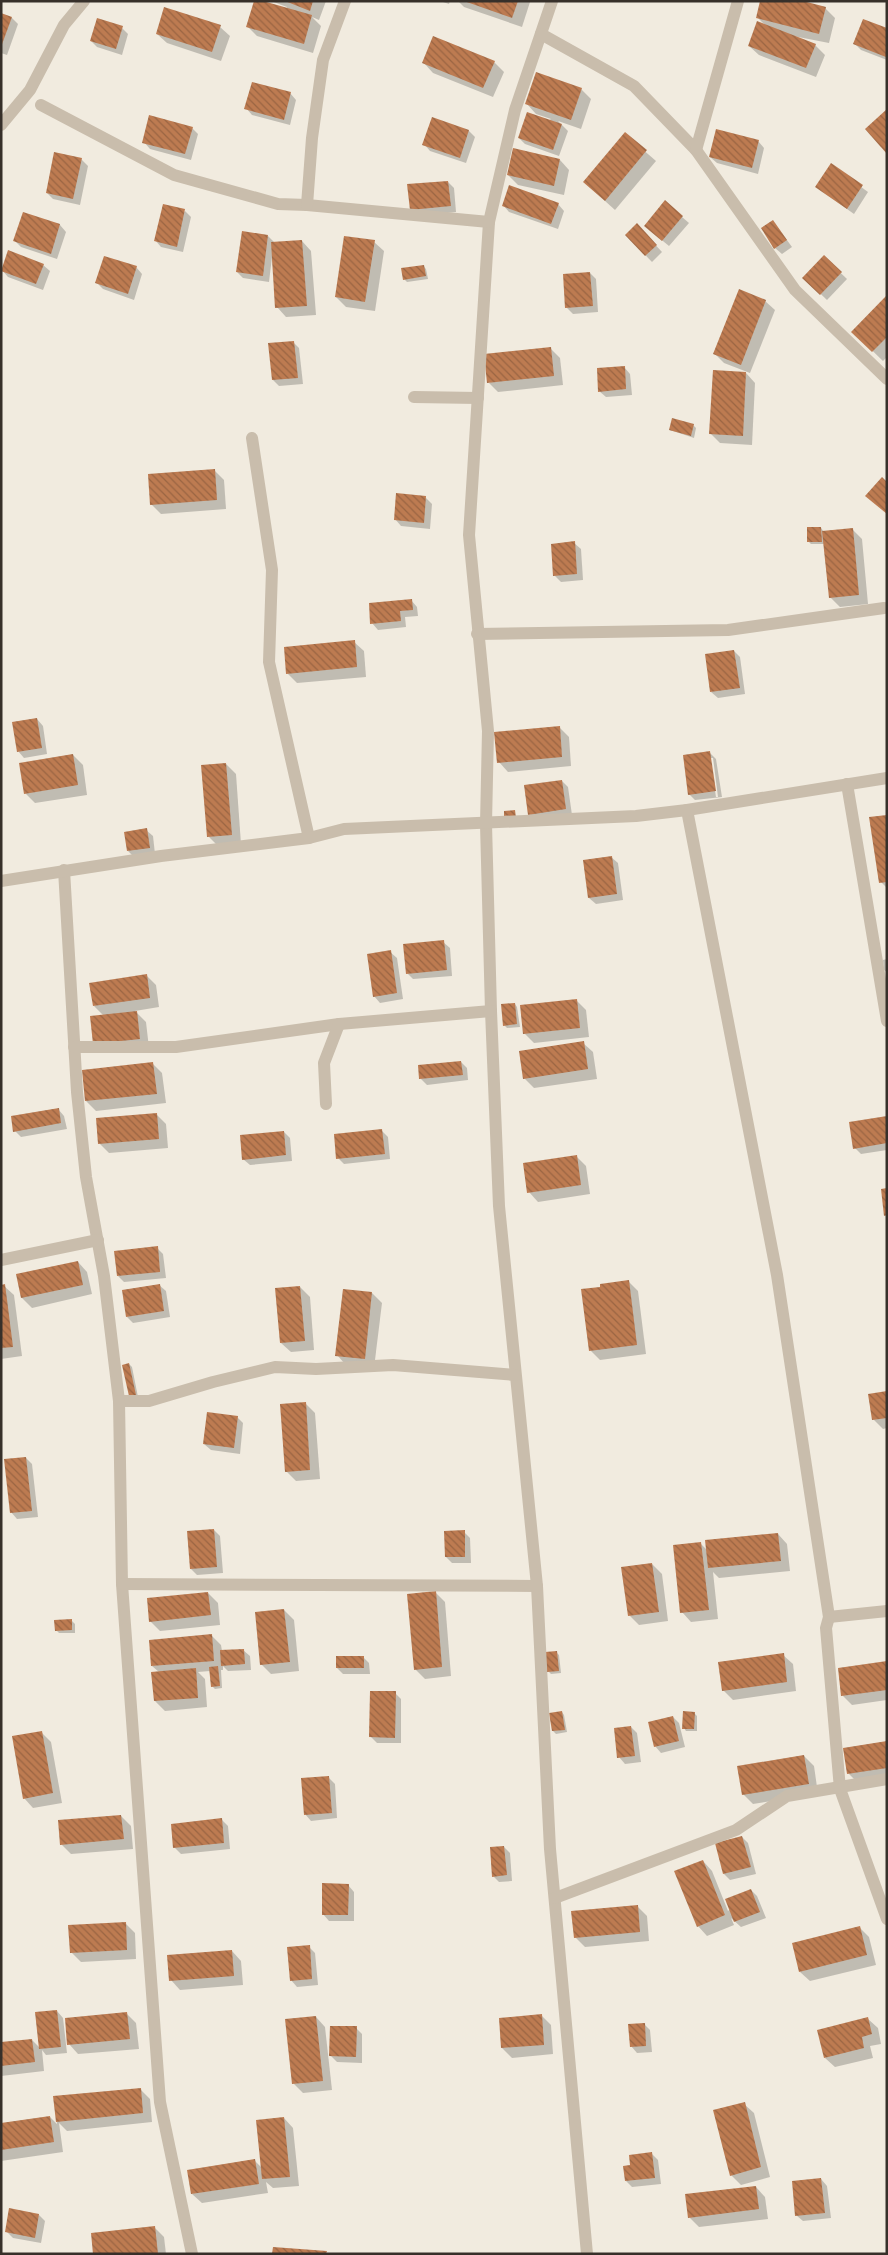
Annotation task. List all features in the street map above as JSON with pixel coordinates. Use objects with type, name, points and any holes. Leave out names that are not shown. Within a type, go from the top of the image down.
[{"type":"street","points":[[1,125],[30,90],[64,25],[84,1]]},
{"type":"street","points":[[307,205],[312,138],[322,60],[345,1]]},
{"type":"street","points":[[552,1],[515,110],[489,222],[469,535],[477,634],[488,731],[486,824],[490,1011],[499,1206],[537,1586],[549,1793],[550,1849],[572,2110],[587,2254]]},
{"type":"street","points":[[696,150],[738,1]]},
{"type":"street","points":[[541,34],[634,86],[696,150],[795,290],[887,380]]},
{"type":"street","points":[[40,105],[174,174],[278,204],[489,222]]},
{"type":"street","points":[[414,397],[478,398]]},
{"type":"street","points":[[252,438],[272,570],[269,662],[309,838]]},
{"type":"street","points":[[477,634],[728,630],[884,608]]},
{"type":"street","points":[[1,881],[64,870],[309,838],[344,829],[636,816],[687,810],[887,778]]},
{"type":"street","points":[[847,784],[887,1021]]},
{"type":"street","points":[[687,810],[777,1275],[829,1617],[826,1628],[840,1789],[887,1919]]},
{"type":"street","points":[[64,870],[74,1046],[86,1177],[104,1276],[119,1401],[122,1584],[160,2102],[192,2254]]},
{"type":"street","points":[[74,1046],[176,1047],[339,1024],[490,1011]]},
{"type":"street","points":[[326,1104],[324,1063],[327,1050],[339,1024]]},
{"type":"street","points":[[1,1260],[98,1240]]},
{"type":"street","points":[[119,1401],[149,1402],[213,1382],[275,1367],[316,1369],[393,1365],[515,1375]]},
{"type":"street","points":[[122,1584],[380,1587],[537,1586]]},
{"type":"street","points":[[829,1617],[887,1611]]},
{"type":"street","points":[[555,1898],[736,1830],[787,1796],[840,1789],[887,1779]]},
{"type":"building","points":[[254,1],[263,1],[312,15],[304,44],[246,27]]},
{"type":"building","points":[[285,1],[313,1],[310,11]]},
{"type":"building","points":[[464,1],[518,1],[512,18]]},
{"type":"building","points":[[760,1],[803,1],[826,7],[819,34],[756,18]]},
{"type":"building","points":[[164,7],[221,25],[212,52],[156,34]]},
{"type":"building","points":[[1,13],[12,17],[1,47]]},
{"type":"building","points":[[97,18],[123,26],[116,49],[90,41]]},
{"type":"building","points":[[863,19],[887,28],[886,57],[853,44]]},
{"type":"building","points":[[757,21],[816,44],[806,68],[748,46]]},
{"type":"building","points":[[433,36],[495,61],[483,88],[422,63]]},
{"type":"building","points":[[536,72],[582,88],[571,120],[525,104]]},
{"type":"building","points":[[252,82],[291,92],[284,120],[244,109]]},
{"type":"building","points":[[887,109],[887,154],[865,129]]},
{"type":"building","points":[[527,112],[562,124],[553,150],[518,138]]},
{"type":"building","points":[[149,115],[193,127],[185,154],[142,143]]},
{"type":"building","points":[[432,117],[469,130],[460,158],[422,145]]},
{"type":"building","points":[[716,129],[759,140],[752,168],[709,157]]},
{"type":"building","points":[[625,132],[647,150],[605,201],[583,182]]},
{"type":"building","points":[[513,148],[560,159],[554,186],[507,175]]},
{"type":"building","points":[[54,152],[82,158],[73,199],[46,193]]},
{"type":"building","points":[[831,163],[863,185],[847,209],[815,187]]},
{"type":"building","points":[[448,181],[451,206],[410,210],[407,184]]},
{"type":"building","points":[[509,185],[559,203],[551,224],[502,206]]},
{"type":"building","points":[[665,200],[683,216],[662,241],[644,226]]},
{"type":"building","points":[[163,204],[185,209],[177,247],[154,241]]},
{"type":"building","points":[[23,212],[60,224],[51,254],[13,241]]},
{"type":"building","points":[[773,220],[787,240],[774,249],[761,228]]},
{"type":"building","points":[[637,223],[657,245],[645,256],[625,235]]},
{"type":"building","points":[[242,231],[268,235],[263,276],[236,272]]},
{"type":"building","points":[[344,236],[375,240],[365,302],[335,297]]},
{"type":"building","points":[[302,240],[307,306],[275,308],[271,242]]},
{"type":"building","points":[[8,250],[44,264],[36,284],[1,271]]},
{"type":"building","points":[[824,255],[842,272],[820,295],[802,278]]},
{"type":"building","points":[[104,256],[137,266],[128,294],[95,283]]},
{"type":"building","points":[[424,265],[426,276],[403,280],[401,268]]},
{"type":"building","points":[[590,272],[593,306],[565,308],[563,274]]},
{"type":"building","points":[[739,289],[766,300],[741,365],[713,354]]},
{"type":"building","points":[[887,295],[887,337],[872,352],[851,332]]},
{"type":"building","points":[[294,341],[298,378],[272,380],[268,343]]},
{"type":"building","points":[[551,347],[554,376],[487,383],[484,354]]},
{"type":"building","points":[[625,366],[626,389],[598,392],[597,368]]},
{"type":"building","points":[[713,370],[746,372],[743,436],[709,434]]},
{"type":"building","points":[[672,418],[694,424],[691,436],[669,430]]},
{"type":"building","points":[[215,469],[217,500],[150,505],[148,474]]},
{"type":"building","points":[[882,477],[887,482],[887,514],[865,496]]},
{"type":"building","points":[[396,493],[426,496],[424,523],[394,520]]},
{"type":"building","points":[[807,527],[821,527],[822,542],[807,542]]},
{"type":"building","points":[[853,528],[859,595],[829,598],[822,531]]},
{"type":"building","points":[[575,541],[577,574],[553,576],[551,544]]},
{"type":"building","points":[[412,599],[413,610],[400,611],[401,621],[370,624],[369,603]]},
{"type":"building","points":[[355,640],[357,667],[286,674],[284,647]]},
{"type":"building","points":[[734,650],[740,688],[710,692],[705,654]]},
{"type":"building","points":[[37,718],[42,748],[17,752],[12,722]]},
{"type":"building","points":[[560,726],[562,757],[497,763],[494,732]]},
{"type":"building","points":[[710,751],[716,791],[688,795],[683,755]]},
{"type":"building","points":[[73,754],[78,785],[24,794],[19,763]]},
{"type":"building","points":[[226,763],[232,835],[207,837],[201,765]]},
{"type":"building","points":[[562,780],[566,809],[528,815],[524,785]]},
{"type":"building","points":[[515,810],[516,818],[504,819],[504,811]]},
{"type":"building","points":[[887,815],[887,882],[879,883],[869,817]]},
{"type":"building","points":[[147,828],[150,848],[127,851],[124,832]]},
{"type":"building","points":[[612,856],[617,894],[588,898],[583,860]]},
{"type":"building","points":[[444,940],[447,970],[406,974],[403,944]]},
{"type":"building","points":[[391,950],[397,993],[373,997],[367,954]]},
{"type":"building","points":[[147,974],[150,998],[93,1006],[89,983]]},
{"type":"building","points":[[577,999],[580,1028],[523,1034],[520,1005]]},
{"type":"building","points":[[515,1003],[517,1024],[503,1026],[501,1004]]},
{"type":"building","points":[[137,1011],[140,1039],[93,1044],[90,1016]]},
{"type":"building","points":[[584,1041],[588,1069],[523,1079],[519,1051]]},
{"type":"building","points":[[461,1061],[463,1075],[419,1079],[418,1065]]},
{"type":"building","points":[[153,1062],[157,1094],[85,1101],[82,1070]]},
{"type":"building","points":[[59,1108],[61,1123],[13,1132],[11,1116]]},
{"type":"building","points":[[157,1113],[159,1139],[98,1144],[96,1118]]},
{"type":"building","points":[[887,1116],[887,1143],[853,1149],[849,1122]]},
{"type":"building","points":[[382,1129],[385,1154],[336,1159],[334,1134]]},
{"type":"building","points":[[284,1131],[286,1155],[242,1160],[240,1135]]},
{"type":"building","points":[[577,1155],[581,1185],[527,1193],[523,1163]]},
{"type":"building","points":[[887,1188],[887,1215],[884,1216],[881,1189]]},
{"type":"building","points":[[158,1246],[160,1272],[117,1276],[114,1251]]},
{"type":"building","points":[[78,1261],[83,1285],[21,1298],[16,1274]]},
{"type":"building","points":[[629,1280],[637,1345],[589,1351],[581,1289],[600,1287],[600,1284]]},
{"type":"building","points":[[5,1284],[13,1347],[1,1348],[1,1285]]},
{"type":"building","points":[[160,1284],[164,1311],[126,1317],[122,1290]]},
{"type":"building","points":[[300,1286],[305,1341],[280,1343],[275,1288]]},
{"type":"building","points":[[343,1289],[372,1292],[365,1359],[335,1356]]},
{"type":"building","points":[[129,1363],[136,1395],[129,1396],[122,1365]]},
{"type":"building","points":[[887,1391],[887,1418],[872,1420],[868,1394]]},
{"type":"building","points":[[306,1402],[310,1470],[285,1472],[280,1404]]},
{"type":"building","points":[[207,1412],[238,1416],[234,1448],[203,1444]]},
{"type":"building","points":[[26,1457],[32,1511],[10,1513],[4,1459]]},
{"type":"building","points":[[214,1529],[217,1567],[190,1569],[187,1531]]},
{"type":"building","points":[[465,1530],[465,1557],[445,1557],[444,1531]]},
{"type":"building","points":[[778,1533],[781,1561],[708,1568],[705,1540]]},
{"type":"building","points":[[701,1542],[709,1610],[680,1613],[673,1545]]},
{"type":"building","points":[[652,1563],[659,1612],[628,1616],[621,1567]]},
{"type":"building","points":[[436,1591],[442,1667],[414,1670],[407,1594]]},
{"type":"building","points":[[208,1592],[211,1615],[149,1622],[147,1598]]},
{"type":"building","points":[[284,1609],[290,1662],[260,1665],[255,1612]]},
{"type":"building","points":[[72,1619],[72,1630],[55,1631],[54,1620]]},
{"type":"building","points":[[212,1634],[214,1661],[151,1666],[149,1640]]},
{"type":"building","points":[[244,1649],[245,1664],[221,1666],[220,1650]]},
{"type":"building","points":[[557,1651],[559,1671],[547,1672],[545,1652]]},
{"type":"building","points":[[784,1653],[787,1682],[722,1691],[718,1662]]},
{"type":"building","points":[[336,1656],[364,1656],[364,1668],[336,1668]]},
{"type":"building","points":[[887,1661],[887,1690],[841,1696],[838,1668]]},
{"type":"building","points":[[218,1666],[220,1686],[211,1687],[209,1667]]},
{"type":"building","points":[[196,1668],[198,1698],[154,1701],[151,1672]]},
{"type":"building","points":[[370,1691],[396,1691],[395,1738],[369,1737]]},
{"type":"building","points":[[562,1711],[565,1730],[552,1731],[549,1713]]},
{"type":"building","points":[[683,1711],[695,1712],[694,1729],[682,1729]]},
{"type":"building","points":[[673,1716],[679,1741],[654,1747],[648,1722]]},
{"type":"building","points":[[631,1726],[635,1756],[617,1758],[614,1728]]},
{"type":"building","points":[[42,1731],[53,1793],[23,1799],[12,1736]]},
{"type":"building","points":[[887,1741],[887,1768],[847,1774],[843,1748]]},
{"type":"building","points":[[804,1755],[809,1784],[742,1795],[737,1766]]},
{"type":"building","points":[[329,1776],[332,1813],[304,1815],[301,1778]]},
{"type":"building","points":[[121,1815],[124,1839],[60,1845],[58,1820]]},
{"type":"building","points":[[222,1818],[224,1843],[173,1848],[171,1824]]},
{"type":"building","points":[[742,1836],[751,1867],[723,1874],[715,1843]]},
{"type":"building","points":[[504,1846],[507,1875],[492,1877],[490,1847]]},
{"type":"building","points":[[703,1860],[725,1915],[697,1927],[674,1871]]},
{"type":"building","points":[[322,1883],[349,1884],[348,1915],[322,1915]]},
{"type":"building","points":[[751,1889],[760,1912],[734,1922],[725,1899]]},
{"type":"building","points":[[638,1905],[640,1932],[574,1938],[571,1911]]},
{"type":"building","points":[[126,1922],[127,1950],[70,1953],[68,1925]]},
{"type":"building","points":[[860,1926],[867,1955],[799,1972],[792,1943]]},
{"type":"building","points":[[310,1945],[312,1979],[290,1981],[287,1947]]},
{"type":"building","points":[[232,1950],[234,1976],[169,1981],[167,1955]]},
{"type":"building","points":[[57,2010],[61,2047],[39,2049],[35,2012]]},
{"type":"building","points":[[127,2012],[130,2039],[67,2045],[65,2018]]},
{"type":"building","points":[[542,2014],[544,2045],[501,2048],[499,2018]]},
{"type":"building","points":[[316,2016],[323,2081],[292,2084],[285,2019]]},
{"type":"building","points":[[868,2017],[872,2034],[862,2037],[864,2048],[824,2058],[817,2030]]},
{"type":"building","points":[[645,2023],[646,2046],[630,2047],[628,2024]]},
{"type":"building","points":[[330,2026],[357,2026],[356,2057],[329,2056]]},
{"type":"building","points":[[32,2039],[35,2062],[1,2066],[1,2042]]},
{"type":"building","points":[[141,2088],[143,2113],[56,2122],[53,2096]]},
{"type":"building","points":[[745,2102],[761,2167],[730,2176],[713,2110]]},
{"type":"building","points":[[50,2116],[54,2142],[1,2150],[1,2123]]},
{"type":"building","points":[[284,2117],[290,2177],[262,2179],[256,2120]]},
{"type":"building","points":[[652,2152],[655,2178],[625,2181],[623,2166],[630,2165],[629,2155]]},
{"type":"building","points":[[255,2159],[259,2184],[191,2194],[187,2170]]},
{"type":"building","points":[[821,2178],[825,2213],[795,2216],[792,2181]]},
{"type":"building","points":[[756,2186],[759,2209],[688,2218],[685,2194]]},
{"type":"building","points":[[9,2208],[39,2214],[35,2238],[5,2232]]},
{"type":"building","points":[[155,2226],[158,2254],[93,2254],[91,2233]]},
{"type":"building","points":[[273,2247],[327,2251],[326,2254],[272,2254]]}]
